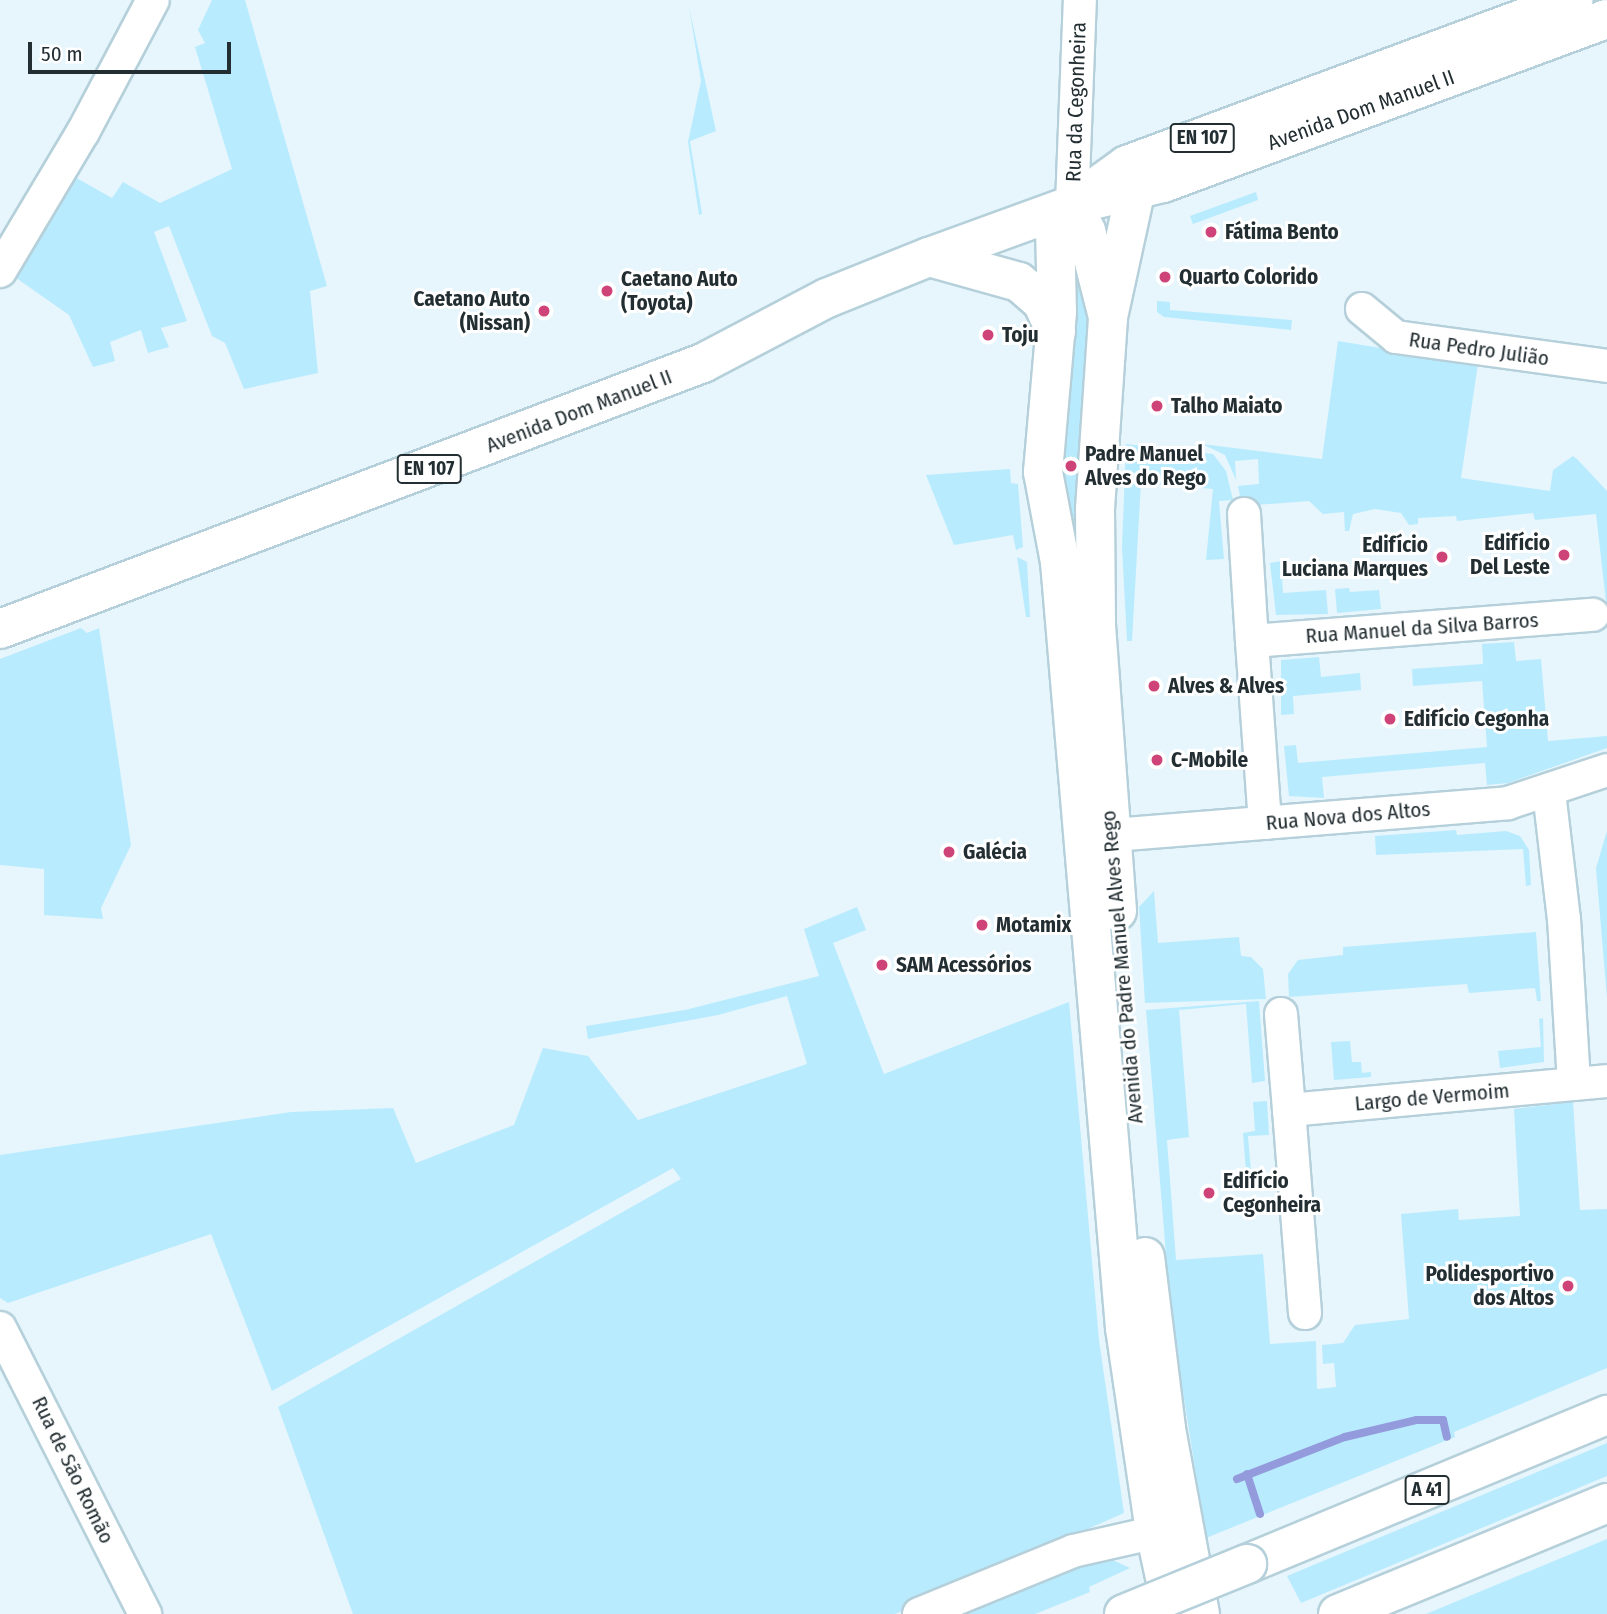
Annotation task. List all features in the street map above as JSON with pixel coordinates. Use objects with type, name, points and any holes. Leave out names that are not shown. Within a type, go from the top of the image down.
[{"type":"main road","name":"Avenida Dom Manuel II","points":[[1072,205],[1127,165],[1573,0]]},
{"type":"main road","name":"Avenida Dom Manuel II","points":[[0,629],[703,363],[827,298],[929,257],[1072,205],[1135,193],[1607,19]]},
{"type":"main road","name":"Avenida do Padre Manuel Alves Rego","points":[[1098,836],[1094,573],[1108,317],[1135,193]]},
{"type":"main road","name":"Avenida do Padre Manuel Alves Rego","points":[[1108,317],[1086,231],[1072,205],[1055,226],[1056,332],[1043,472],[1060,562],[1098,836],[1141,1212],[1155,1349],[1173,1614]]},
{"type":"main road","points":[[929,257],[1019,282],[1042,302],[1056,332]]},
{"type":"main road","name":"A 41","points":[[1124,1614],[1607,1415]]},
{"type":"main road","points":[[1338,1614],[1607,1503]]},
{"type":"main road","name":"Avenida do Padre Manuel Alves Rego","points":[[1168,1529],[1200,1614]]},
{"type":"street","points":[[0,271],[83,132],[153,0]]},
{"type":"street","name":"Rua da Cegonheira","points":[[1072,205],[1080,0]]},
{"type":"street","name":"Rua Pedro Julião","points":[[1362,309],[1396,337],[1607,366]]},
{"type":"street","points":[[1244,514],[1265,823]]},
{"type":"street","name":"Rua Manuel da Silva Barros","points":[[1252,641],[1592,615]]},
{"type":"street","name":"Rua Nova dos Altos","points":[[1098,836],[1508,803],[1549,792],[1607,770]]},
{"type":"street","points":[[1549,792],[1564,919],[1574,1084]]},
{"type":"street","points":[[1281,1014],[1305,1313]]},
{"type":"street","name":"Largo de Vermoim","points":[[1289,1110],[1607,1081]]},
{"type":"street","name":"Rua de São Romão","points":[[0,1328],[145,1614]]},
{"type":"street","points":[[919,1614],[1073,1551],[1168,1529]]},
{"type":"shaded area","points":[[212,0],[245,0],[327,286],[310,291],[318,373],[244,389],[225,343],[212,336],[169,226],[154,232],[187,321],[161,328],[169,347],[148,353],[141,330],[110,342],[115,361],[93,367],[69,315],[12,275],[73,176],[112,198],[123,182],[160,203],[232,169],[195,47],[205,43],[198,30]]},
{"type":"shaded area","points":[[689,7],[716,131],[690,141],[702,214],[699,215],[688,142],[701,81]]},
{"type":"shaded area","points":[[1256,192],[1258,200],[1193,224],[1190,216]]},
{"type":"shaded area","points":[[1079,259],[1089,316],[1079,580],[1060,494],[1068,262]]},
{"type":"shaded area","points":[[1157,301],[1170,302],[1170,310],[1292,320],[1291,330],[1164,317],[1157,312]]},
{"type":"shaded area","points":[[1338,341],[1478,364],[1461,478],[1550,491],[1553,470],[1573,456],[1578,460],[1607,491],[1607,610],[1596,514],[1535,520],[1533,513],[1457,521],[1456,516],[1418,518],[1418,524],[1409,525],[1401,513],[1375,509],[1353,514],[1349,531],[1345,531],[1344,512],[1323,514],[1309,501],[1242,506],[1238,486],[1259,484],[1258,459],[1235,461],[1236,480],[1225,455],[1202,444],[1322,459]]},
{"type":"shaded area","points":[[1126,444],[1213,454],[1226,471],[1233,500],[1219,501],[1224,559],[1206,560],[1213,489],[1141,483],[1132,641],[1127,641],[1122,547]]},
{"type":"shaded area","points":[[1010,469],[1011,483],[1018,484],[1023,547],[1016,550],[1013,535],[954,545],[926,475]]},
{"type":"shaded area","points":[[1017,557],[1027,562],[1030,617],[1026,617]]},
{"type":"shaded area","points":[[1281,561],[1283,593],[1326,590],[1328,614],[1276,615],[1270,563]]},
{"type":"shaded area","points":[[1349,588],[1350,592],[1379,590],[1381,609],[1337,613],[1335,589]]},
{"type":"shaded area","points":[[81,628],[87,633],[99,628],[131,845],[101,908],[103,919],[44,915],[44,869],[0,865],[0,659]]},
{"type":"shaded area","points":[[1514,642],[1516,661],[1541,659],[1548,741],[1607,736],[1607,748],[1508,783],[1487,785],[1485,763],[1322,777],[1324,798],[1289,796],[1284,746],[1296,745],[1298,763],[1487,747],[1482,681],[1413,686],[1412,669],[1483,664],[1482,644]]},
{"type":"shaded area","points":[[1319,657],[1321,677],[1360,673],[1361,690],[1293,696],[1294,714],[1281,715],[1281,660]]},
{"type":"shaded area","points":[[1456,830],[1457,835],[1506,831],[1520,836],[1529,850],[1531,885],[1526,886],[1523,849],[1376,855],[1375,836]]},
{"type":"shaded area","points":[[1607,831],[1607,998],[1596,868]]},
{"type":"shaded area","points":[[1154,891],[1158,943],[1239,937],[1241,956],[1251,957],[1263,969],[1266,999],[1145,1003],[1139,907]]},
{"type":"shaded area","points":[[857,907],[866,930],[833,943],[884,1074],[1069,1002],[1099,1340],[1124,1513],[895,1614],[353,1614],[278,1407],[681,1179],[673,1168],[272,1391],[211,1234],[8,1303],[0,1298],[0,1155],[291,1112],[393,1108],[416,1163],[514,1125],[543,1048],[588,1056],[638,1120],[807,1064],[787,996],[718,1015],[588,1039],[586,1026],[685,1010],[819,976],[804,929]]},
{"type":"shaded area","points":[[1536,932],[1541,1001],[1537,1001],[1535,988],[1469,993],[1467,984],[1289,997],[1288,974],[1298,960],[1343,955],[1343,947]]},
{"type":"shaded area","points":[[1259,1001],[1265,1081],[1252,1083],[1246,1004],[1179,1010],[1189,1137],[1167,1140],[1176,1260],[1263,1254],[1270,1344],[1316,1341],[1317,1389],[1336,1387],[1334,1363],[1323,1364],[1322,1345],[1343,1343],[1355,1325],[1409,1319],[1401,1214],[1458,1209],[1459,1220],[1520,1216],[1514,1109],[1573,1102],[1580,1210],[1607,1209],[1607,1368],[1454,1432],[1455,1437],[1206,1538],[1171,1316],[1146,1010]]},
{"type":"shaded area","points":[[1543,1018],[1544,1062],[1500,1068],[1498,1051],[1541,1047],[1539,1019]]},
{"type":"shaded area","points":[[1350,1041],[1352,1062],[1361,1062],[1362,1073],[1371,1072],[1371,1077],[1334,1080],[1331,1042]]},
{"type":"shaded area","points":[[1267,1101],[1269,1135],[1248,1136],[1252,1183],[1247,1184],[1243,1133],[1255,1131],[1253,1102]]},
{"type":"shaded area","points":[[1607,1443],[1607,1476],[1301,1603],[1287,1576]]},
{"type":"shaded area","points":[[1607,1539],[1607,1614],[1426,1614]]},
{"type":"shaded area","points":[[1104,1556],[1130,1568],[1089,1587],[1090,1592],[1035,1614],[942,1614]]},
{"type":"waterway","points":[[1237,1479],[1345,1437],[1417,1420],[1443,1420],[1447,1437]]},
{"type":"waterway","points":[[1247,1474],[1260,1514]]},
{"type":"place","name":"Fátima Bento","points":[[1211,232]]},
{"type":"place","name":"Quarto Colorido","points":[[1165,277]]},
{"type":"place","name":"Caetano Auto (Toyota)","points":[[607,291]]},
{"type":"place","name":"Caetano Auto (Nissan)","points":[[544,311]]},
{"type":"place","name":"Toju","points":[[988,335]]},
{"type":"place","name":"Talho Maiato","points":[[1157,406]]},
{"type":"place","name":"Padre Manuel Alves do Rego","points":[[1071,466]]},
{"type":"place","name":"Edifício Del Leste","points":[[1564,555]]},
{"type":"place","name":"Edifício Luciana Marques","points":[[1442,557]]},
{"type":"place","name":"Alves & Alves","points":[[1154,686]]},
{"type":"place","name":"Edifício Cegonha","points":[[1390,719]]},
{"type":"place","name":"C-Mobile","points":[[1157,760]]},
{"type":"place","name":"Galécia","points":[[949,852]]},
{"type":"place","name":"Motamix","points":[[982,925]]},
{"type":"place","name":"SAM Acessórios","points":[[882,965]]},
{"type":"place","name":"Edifício Cegonheira","points":[[1209,1193]]},
{"type":"place","name":"Polidesportivo dos Altos","points":[[1568,1286]]}]
